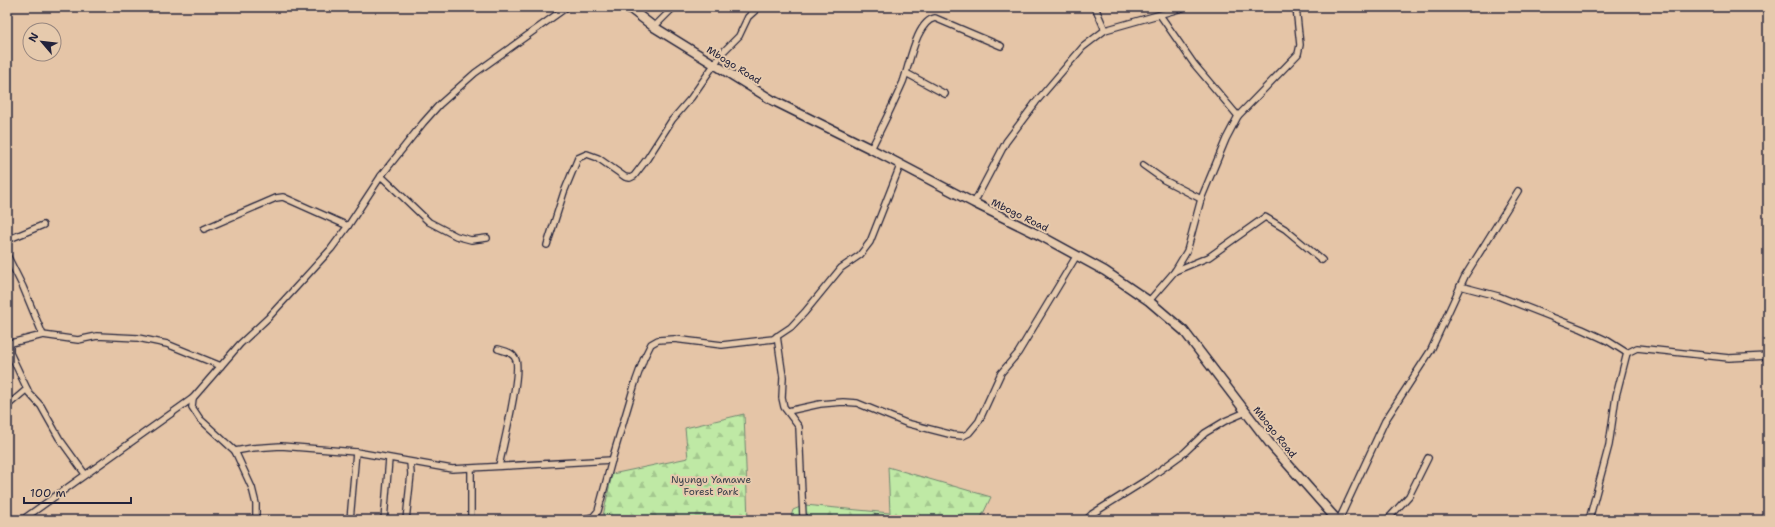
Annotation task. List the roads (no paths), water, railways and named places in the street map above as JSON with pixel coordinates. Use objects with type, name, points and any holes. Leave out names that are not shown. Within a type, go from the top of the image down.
[{"type":"main road","name":"Mbogo Road","points":[[628,7],[654,27],[772,100],[872,149],[900,166],[1077,255],[1105,270],[1149,301],[1184,331],[1271,445],[1338,520]]},
{"type":"street","points":[[22,520],[193,398],[240,344],[268,318],[331,249],[381,176],[423,123],[454,90],[540,25],[567,7]]},
{"type":"street","points":[[654,27],[674,7]]},
{"type":"street","points":[[547,245],[578,158],[587,154],[598,158],[625,177],[630,178],[634,176],[647,159],[672,120],[692,98],[723,52],[739,36],[748,17],[759,7]]},
{"type":"street","points":[[1095,7],[1105,30]]},
{"type":"street","points":[[974,203],[1003,148],[1029,111],[1074,56],[1105,30],[1186,7]]},
{"type":"street","points":[[1149,301],[1175,271],[1187,251],[1201,199],[1226,139],[1238,116],[1298,54],[1300,45],[1296,7]]},
{"type":"street","points":[[1160,15],[1194,64],[1238,116]]},
{"type":"street","points":[[872,149],[906,73],[913,47],[924,26],[933,18],[1001,46]]},
{"type":"street","points":[[906,73],[945,94]]},
{"type":"street","points":[[1143,165],[1164,180],[1201,199]]},
{"type":"street","points":[[581,520],[593,517],[598,512],[612,460],[644,358],[651,344],[658,340],[674,339],[722,345],[768,340],[791,327],[841,268],[855,260],[864,251],[870,242],[900,166]]},
{"type":"street","points":[[381,176],[429,222],[456,236],[471,240],[487,238]]},
{"type":"street","points":[[1338,520],[1384,421],[1431,350],[1460,286],[1518,192]]},
{"type":"street","points":[[204,229],[276,198],[283,197],[348,226]]},
{"type":"street","points":[[1175,271],[1209,257],[1265,217],[1285,229],[1322,260]]},
{"type":"street","points":[[7,240],[43,225]]},
{"type":"street","points":[[7,255],[23,287],[43,335]]},
{"type":"street","points":[[788,412],[820,404],[843,402],[857,403],[906,423],[952,435],[963,436],[979,421],[1001,372],[1018,353],[1077,255]]},
{"type":"street","points":[[1460,286],[1498,296],[1582,329],[1608,341],[1627,353]]},
{"type":"street","points":[[85,474],[59,438],[41,406],[28,389],[10,353],[9,344],[43,335],[78,340],[97,336],[138,338],[168,344],[221,366]]},
{"type":"street","points":[[777,336],[783,377],[782,398],[784,407],[799,427],[803,517]]},
{"type":"street","points":[[1589,520],[1609,444],[1616,396],[1627,353],[1637,348],[1729,358],[1768,356]]},
{"type":"street","points":[[498,349],[509,352],[516,361],[515,387],[499,466]]},
{"type":"street","points":[[7,406],[28,389]]},
{"type":"street","points":[[193,398],[192,407],[200,419],[235,451],[252,488],[256,504],[256,520]]},
{"type":"street","points":[[1086,520],[1092,514],[1148,479],[1184,453],[1205,433],[1225,420],[1246,412]]},
{"type":"street","points":[[235,451],[281,446],[356,452],[452,469],[612,460]]},
{"type":"street","points":[[350,520],[356,452]]},
{"type":"street","points":[[1387,520],[1409,496],[1428,458]]},
{"type":"street","points":[[384,520],[389,459]]},
{"type":"street","points":[[406,520],[411,474],[410,462]]},
{"type":"street","points":[[471,469],[471,520]]},
{"type":"park label","name":"Nyungu Yamawe Forest Park","points":[[711,484]]}]
